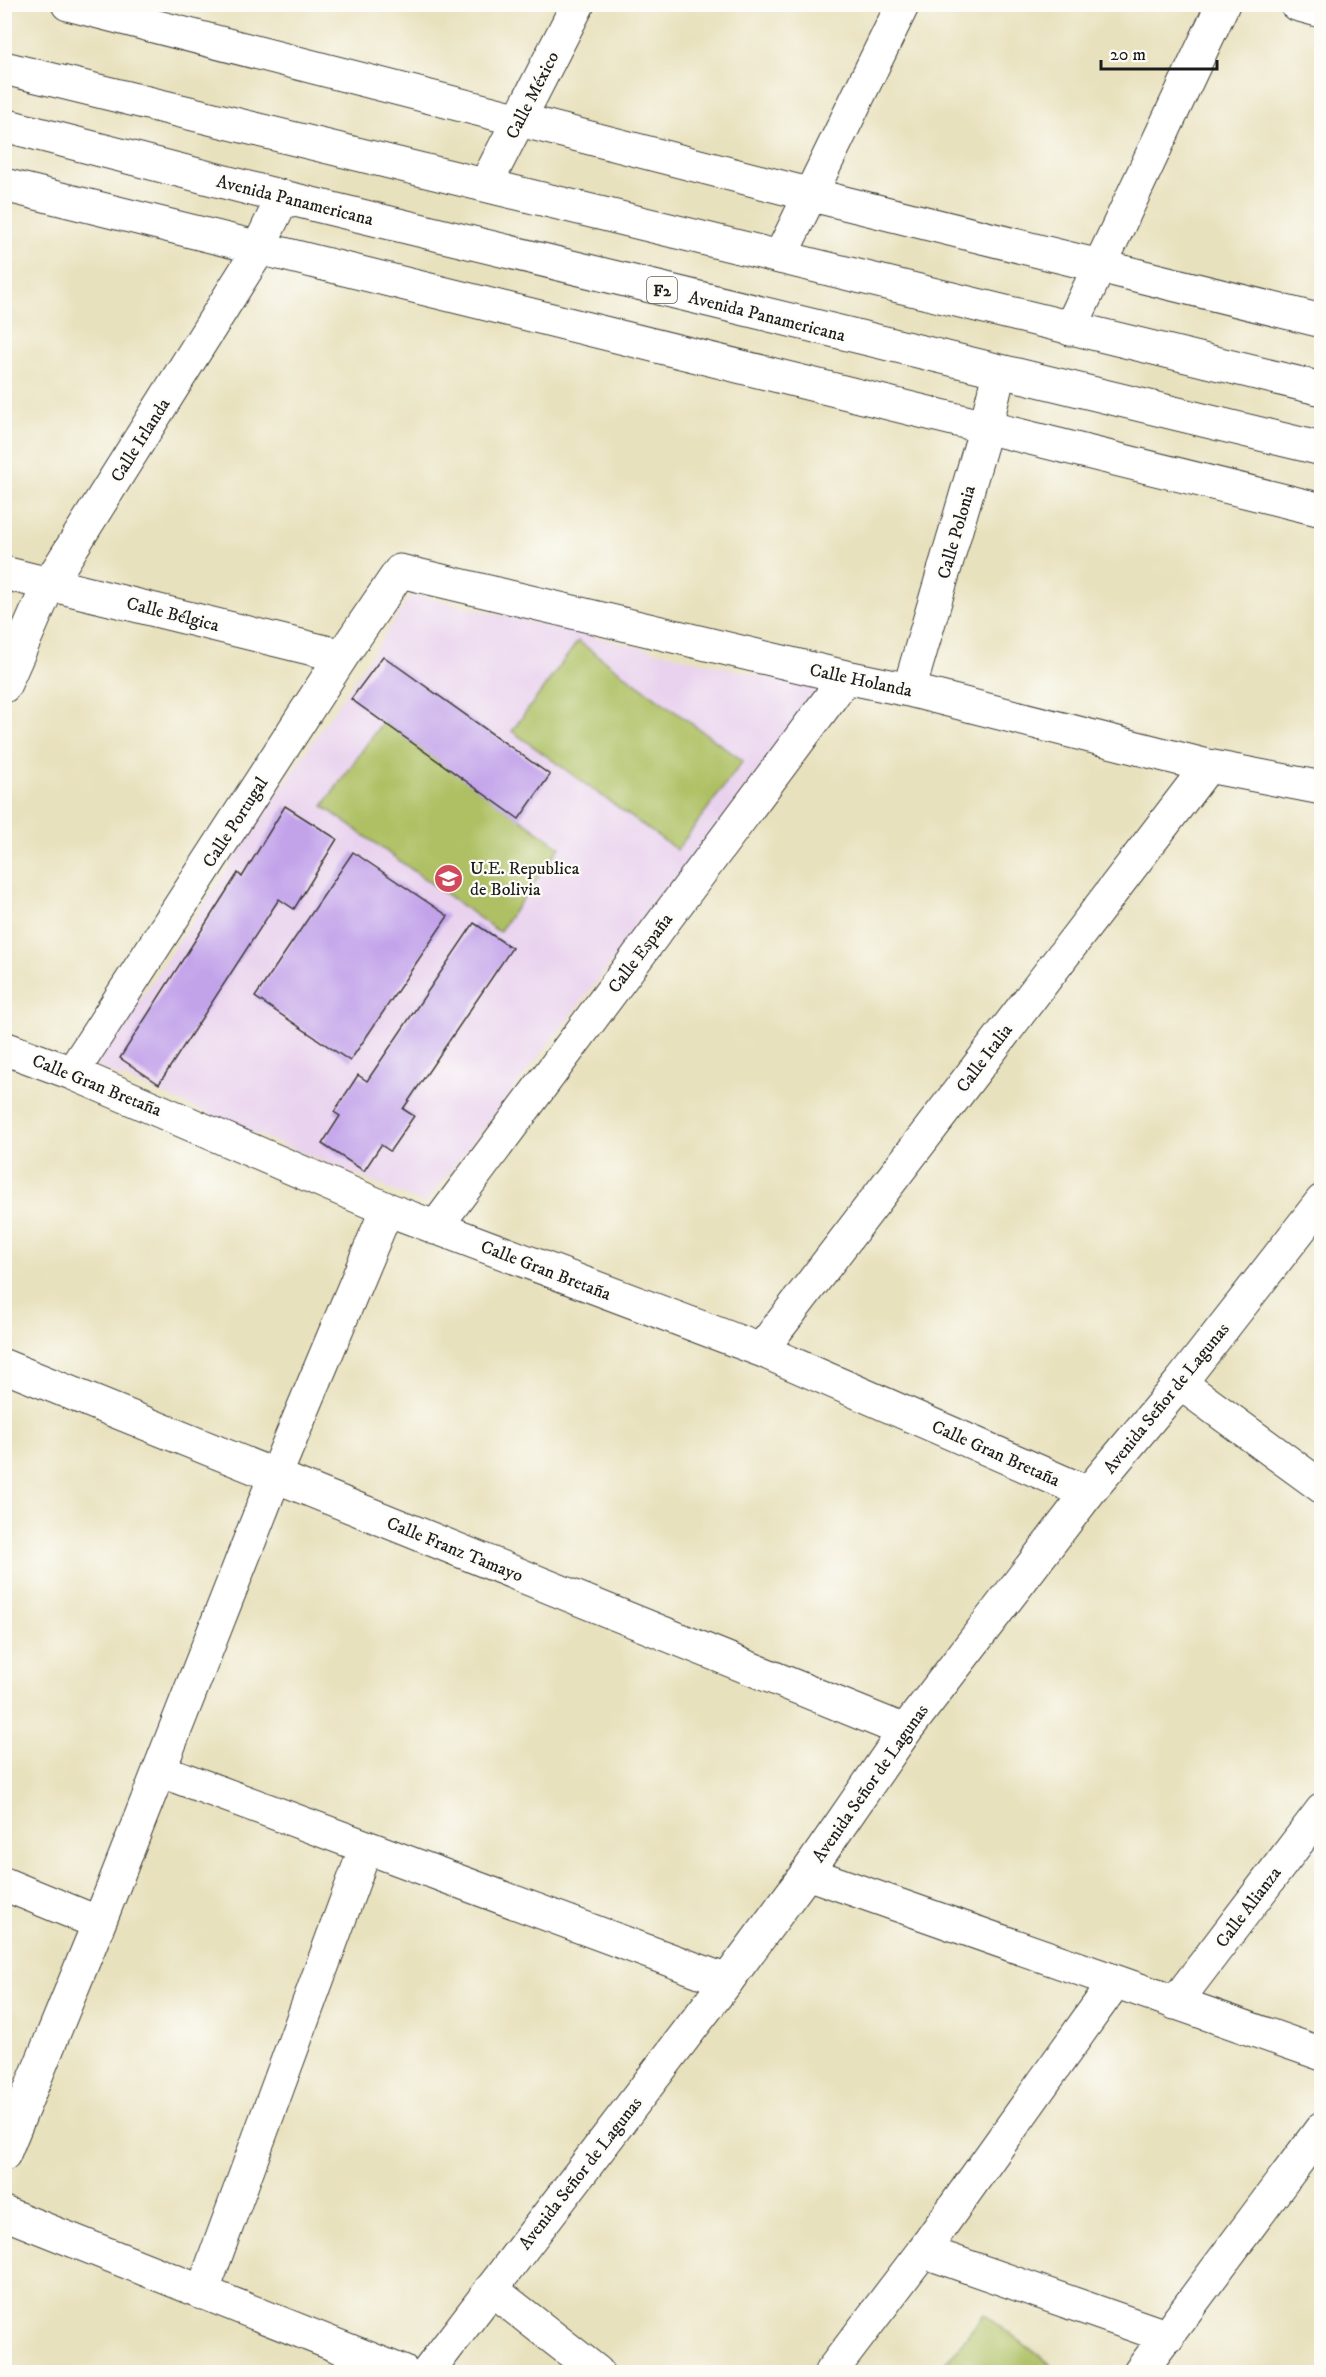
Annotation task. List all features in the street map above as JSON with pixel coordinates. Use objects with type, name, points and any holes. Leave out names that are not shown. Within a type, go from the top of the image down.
[{"type":"main road","points":[[68,4],[812,195],[1322,321]]},
{"type":"main road","name":"Calle México","points":[[486,184],[578,4]]},
{"type":"main road","points":[[780,256],[812,195],[903,4]]},
{"type":"main road","points":[[1070,329],[1223,4]]},
{"type":"main road","points":[[1296,4],[1322,11]]},
{"type":"main road","points":[[4,68],[1322,389]]},
{"type":"main road","name":"Avenida Panamericana","points":[[4,125],[283,197],[999,373],[1322,449]]},
{"type":"main road","points":[[4,185],[1322,510]]},
{"type":"main road","name":"Calle Irlanda","points":[[4,686],[50,584],[258,248],[283,197]]},
{"type":"main road","name":"Calle Polonia","points":[[909,690],[986,427],[999,373]]},
{"type":"main road","name":"Calle Holanda","points":[[400,571],[909,690],[1208,765],[1322,788]]},
{"type":"main road","name":"Calle Portugal","points":[[72,1073],[342,656],[400,571]]},
{"type":"main road","name":"Calle Bélgica","points":[[4,573],[342,656]]},
{"type":"main road","name":"Calle España","points":[[435,1228],[846,677]]},
{"type":"main road","name":"Calle Italia","points":[[760,1350],[1208,765]]},
{"type":"main road","name":"Calle Gran Bretaña","points":[[4,1048],[72,1073],[387,1209],[760,1350],[1088,1493]]},
{"type":"main road","name":"Avenida Señor de Lagunas","points":[[428,2373],[807,1874],[905,1731],[1088,1493],[1180,1383],[1322,1201]]},
{"type":"main road","points":[[4,2154],[99,1923],[275,1476],[387,1209]]},
{"type":"main road","name":"Calle Franz Tamayo","points":[[4,1366],[905,1731]]},
{"type":"main road","points":[[1180,1383],[1322,1487]]},
{"type":"main road","points":[[159,1770],[727,1981]]},
{"type":"main road","name":"Calle Alianza","points":[[1175,2003],[1322,1810]]},
{"type":"main road","points":[[202,2293],[366,1847]]},
{"type":"main road","points":[[807,1874],[1322,2055]]},
{"type":"main road","points":[[4,1884],[99,1923]]},
{"type":"main road","points":[[831,2373],[923,2251],[1115,1982]]},
{"type":"main road","points":[[1140,2373],[1322,2128]]},
{"type":"main road","points":[[4,2213],[404,2373]]},
{"type":"main road","points":[[923,2251],[1168,2337]]},
{"type":"main road","points":[[491,2289],[597,2373]]},
{"type":"shaded area","name":"U.E. Republica de Bolivia","points":[[412,594],[822,690],[425,1204],[95,1066]]},
{"type":"green space","points":[[578,641],[743,761],[677,850],[512,731]]},
{"type":"green space","points":[[383,721],[560,847],[499,932],[323,806]]},
{"type":"green space","points":[[984,2314],[1061,2372],[939,2372]]},
{"type":"building","points":[[383,656],[550,775],[519,819],[351,699]]},
{"type":"building","points":[[285,806],[337,839],[294,909],[279,899],[159,1084],[120,1058],[238,873],[242,877]]},
{"type":"building","points":[[353,852],[448,916],[350,1061],[255,997]]},
{"type":"building","points":[[474,923],[512,948],[403,1109],[414,1116],[390,1151],[381,1145],[364,1171],[322,1144],[340,1116],[334,1112],[358,1075],[367,1081]]},
{"type":"place","name":"U.E. Republica de Bolivia","points":[[449,878]]}]
